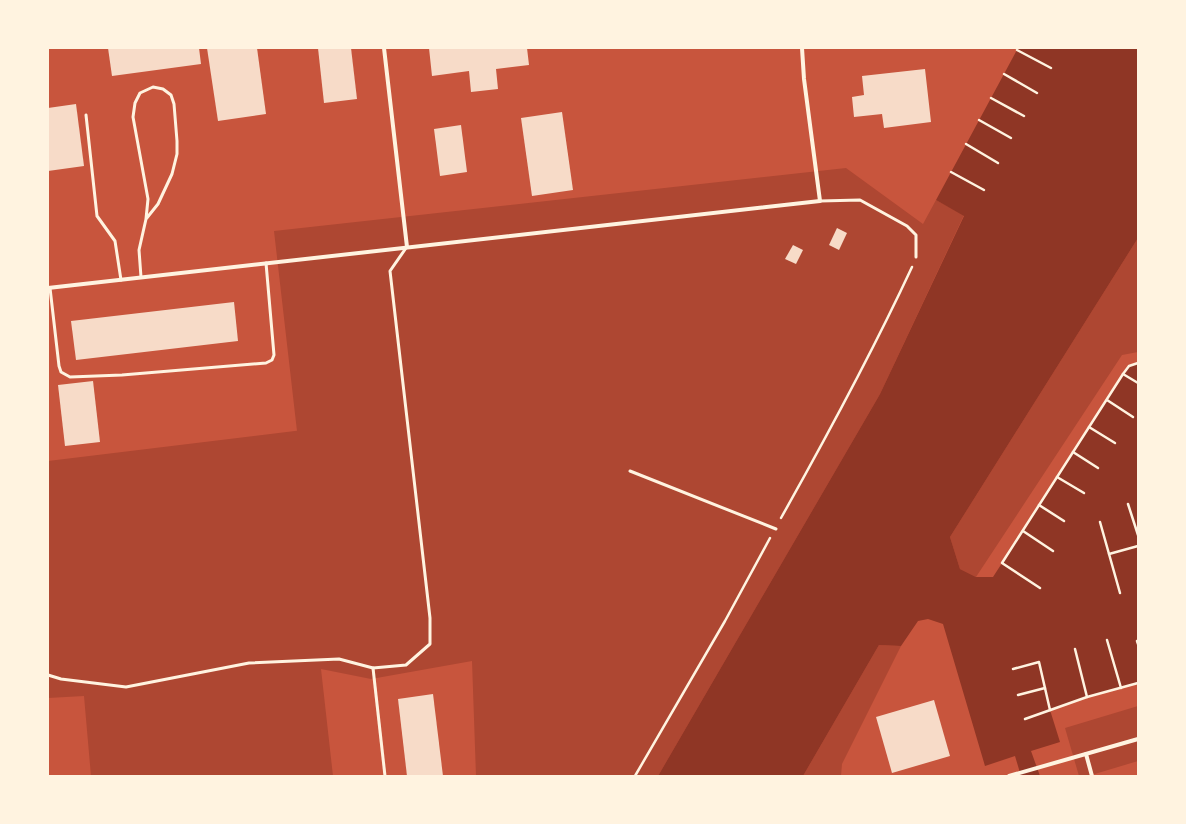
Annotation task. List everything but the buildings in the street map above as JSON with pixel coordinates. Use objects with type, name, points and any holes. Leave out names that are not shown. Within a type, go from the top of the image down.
[{"type":"street","points":[[384,48],[407,247]]},
{"type":"street","points":[[49,288],[820,201],[804,79],[802,48]]},
{"type":"street","points":[[1009,776],[1138,739]]},
{"type":"street","points":[[1086,754],[1092,776]]},
{"type":"lane","points":[[141,277],[139,250],[146,219],[148,199],[133,117],[135,103],[140,93],[153,87],[163,89],[171,95],[174,104],[178,141],[177,154],[172,174],[158,204],[146,219]]},
{"type":"lane","points":[[86,115],[97,216],[115,241],[121,280]]},
{"type":"lane","points":[[820,201],[860,200],[908,226],[916,236],[916,257]]},
{"type":"lane","points":[[48,674],[61,679],[126,687],[249,663],[339,659],[373,668],[406,665],[430,644],[430,618],[390,271],[407,247]]},
{"type":"lane","points":[[49,288],[59,366],[61,372],[70,377],[122,375],[266,363],[272,360],[274,355],[266,263]]},
{"type":"lane","points":[[630,471],[776,528]]},
{"type":"lane","points":[[373,668],[385,776]]},
{"type":"path","points":[[1017,50],[1051,68]]},
{"type":"path","points":[[1004,74],[1037,93]]},
{"type":"path","points":[[991,98],[1024,116]]},
{"type":"path","points":[[979,120],[1011,138]]},
{"type":"path","points":[[966,144],[998,163]]},
{"type":"path","points":[[951,172],[984,190]]},
{"type":"path","points":[[1040,588],[1002,563],[1123,374],[1129,366],[1138,363]]},
{"type":"path","points":[[1123,374],[1138,383]]},
{"type":"path","points":[[1107,400],[1133,417]]},
{"type":"path","points":[[1089,427],[1115,442]]},
{"type":"path","points":[[1073,452],[1098,468]]},
{"type":"path","points":[[1057,477],[1084,493]]},
{"type":"path","points":[[1039,504],[1064,521]]},
{"type":"path","points":[[1128,504],[1138,535]]},
{"type":"path","points":[[1100,522],[1120,593]]},
{"type":"path","points":[[1023,531],[1053,551]]},
{"type":"path","points":[[1109,554],[1138,546]]},
{"type":"path","points":[[1107,640],[1121,688]]},
{"type":"path","points":[[1075,649],[1087,698]]},
{"type":"path","points":[[1013,669],[1039,662],[1050,710]]},
{"type":"path","points":[[1025,719],[1138,683]]},
{"type":"path","points":[[1018,695],[1045,688]]},
{"type":"shaded area","points":[[1018,48],[1138,48],[1138,238],[950,537],[960,569],[976,577],[993,577],[1129,366],[1138,363],[1138,683],[1087,697],[1050,710],[1060,742],[1031,751],[1040,776],[1021,776],[1015,756],[985,766],[943,624],[928,619],[918,621],[901,646],[879,645],[803,776],[658,776],[880,394],[964,216],[936,200]]},
{"type":"shaded area","points":[[846,168],[923,224],[936,200],[964,215],[880,394],[658,776],[476,776],[472,661],[371,679],[321,669],[333,776],[91,776],[84,696],[48,698],[48,461],[297,431],[274,231]]},
{"type":"shaded area","points":[[1138,238],[1138,352],[1122,355],[976,577],[960,569],[950,537]]},
{"type":"shaded area","points":[[879,645],[901,646],[842,764],[841,776],[803,776]]},
{"type":"shaded area","points":[[1138,706],[1138,761],[1088,776],[1079,776],[1065,728]]}]
